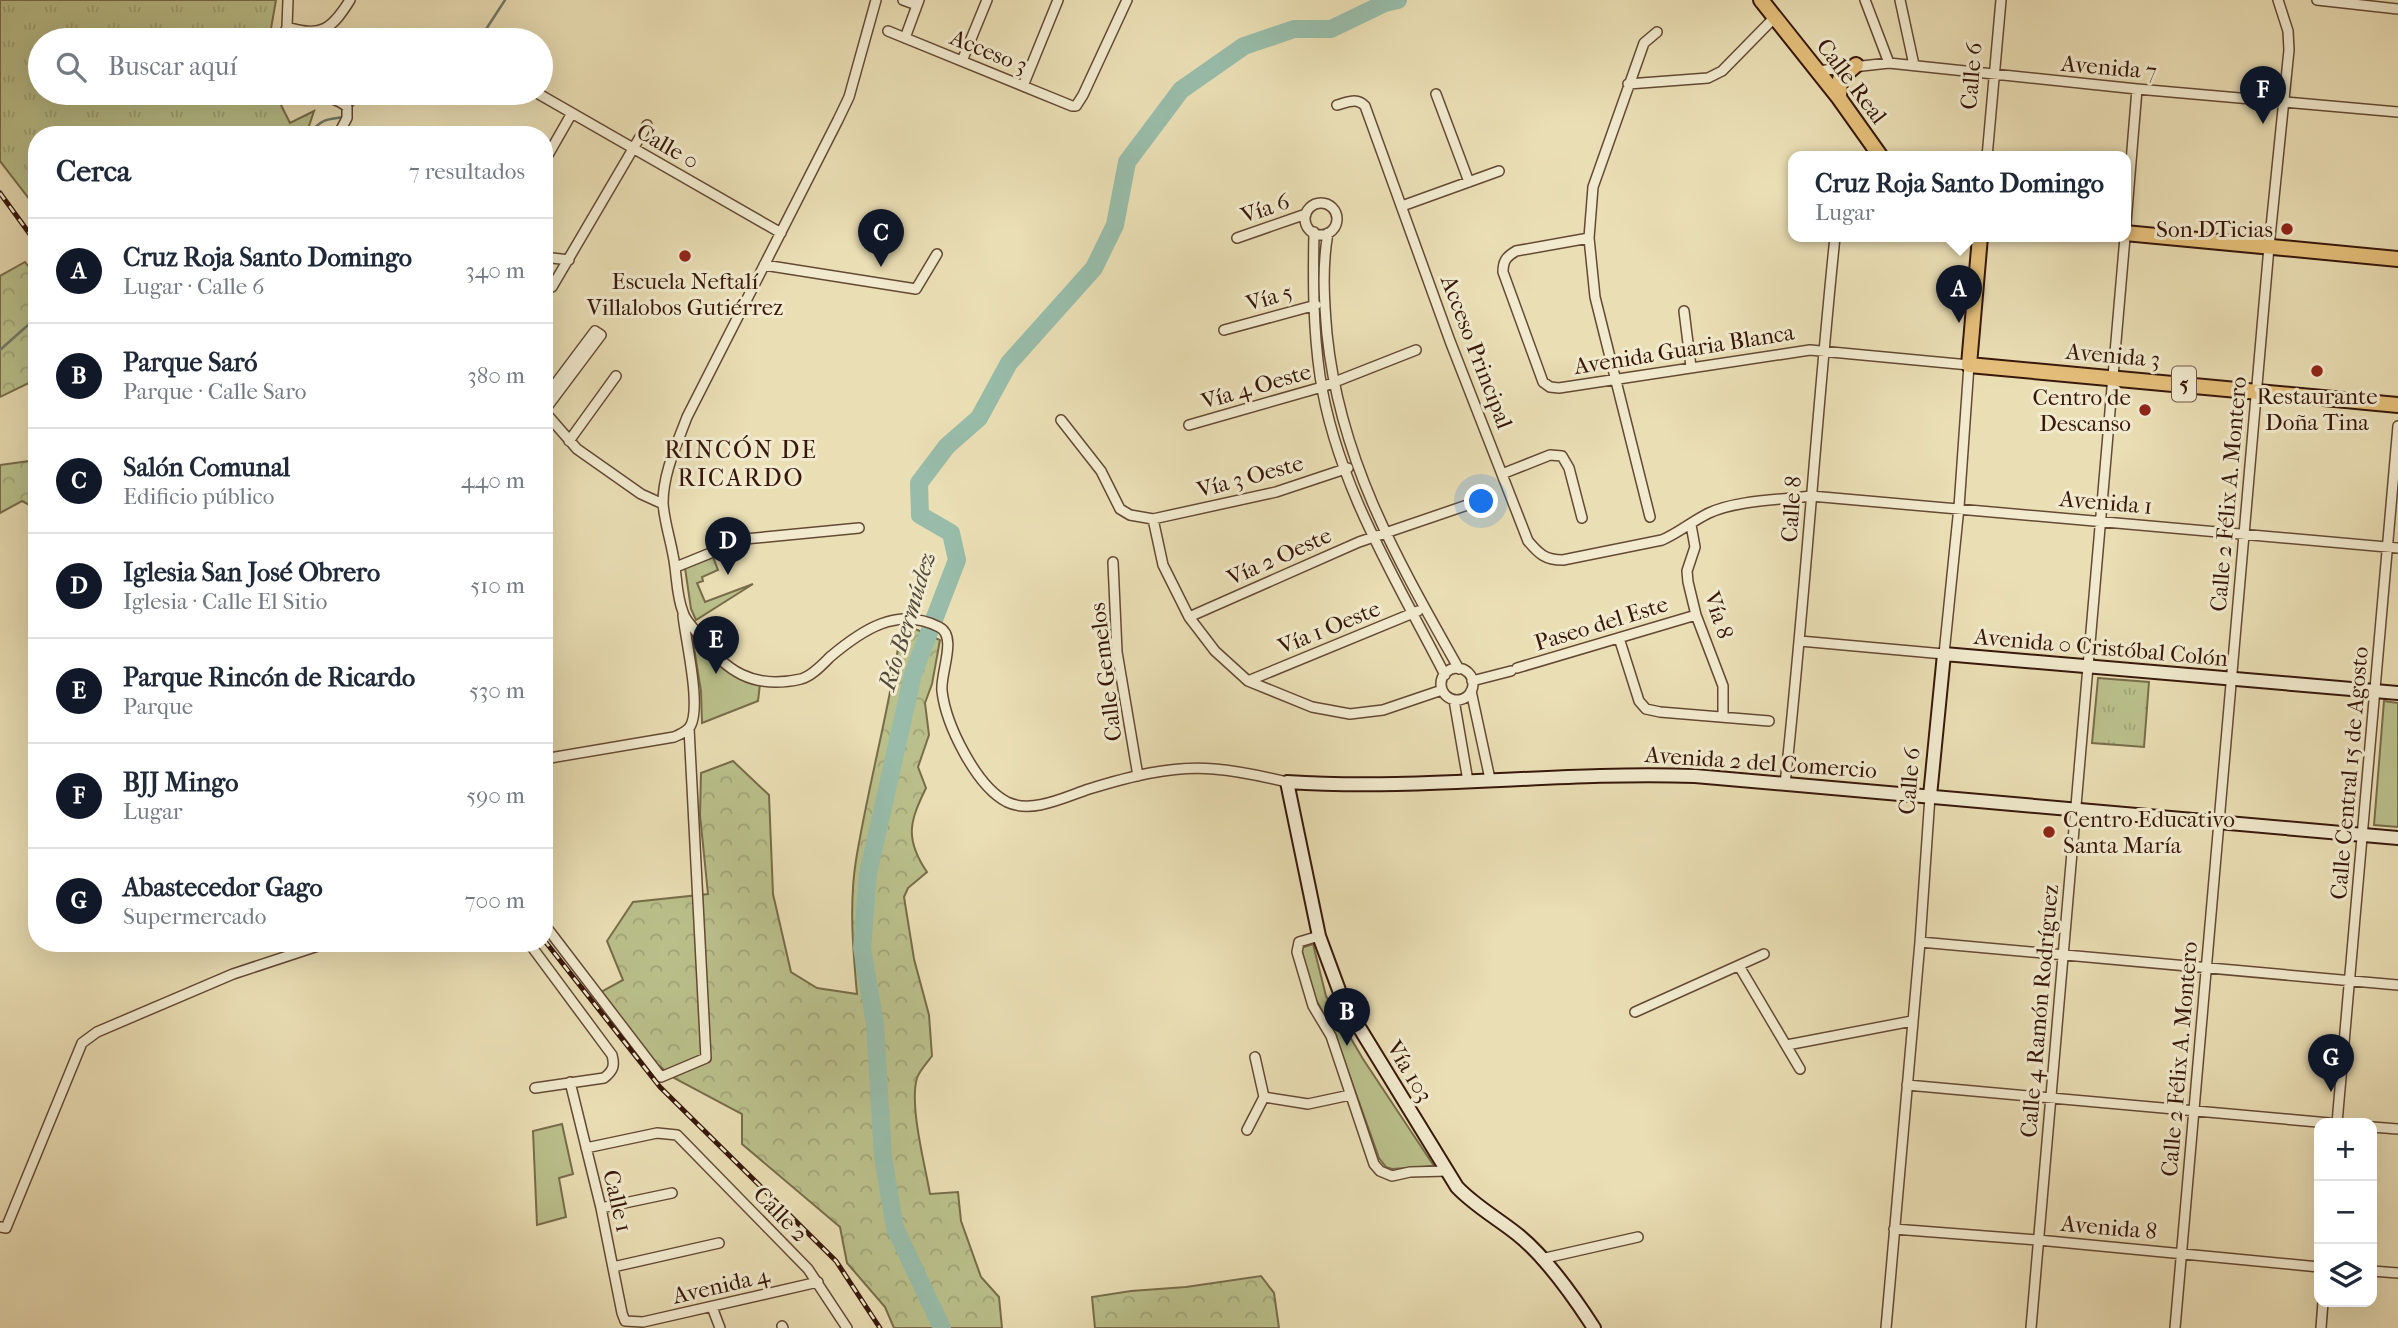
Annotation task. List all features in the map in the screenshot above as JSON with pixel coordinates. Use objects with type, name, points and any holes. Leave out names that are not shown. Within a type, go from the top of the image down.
[{"type":"main road","name":"Calle Real","points":[[1761,0],[1839,98],[1877,151]]},
{"type":"main road","points":[[1839,98],[1840,79],[1856,65]]},
{"type":"main road","points":[[2131,235],[2398,258]]},
{"type":"main road","name":"Calle 6","points":[[1969,365],[1980,242]]},
{"type":"main road","name":"Avenida 3","points":[[1969,365],[2398,405]]},
{"type":"main road","name":"Calle 6","points":[[1930,796],[1944,654]]},
{"type":"main road","name":"Avenida 0 Cristóbal Colón","points":[[1944,654],[2398,693]]},
{"type":"main road","name":"Avenida 2 del Comercio","points":[[1287,782],[1468,781],[1648,774],[1695,776],[2398,838]]},
{"type":"main road","name":"Vía 103","points":[[1287,782],[1319,936],[1343,1002],[1457,1187],[1470,1201],[1517,1234],[1541,1259],[1594,1328]]},
{"type":"street","points":[[288,0],[287,27],[290,28]]},
{"type":"street","points":[[328,28],[350,0]]},
{"type":"street","points":[[553,936],[661,1077],[706,1059],[689,728],[694,702],[676,567],[663,504],[668,471],[687,417],[849,97],[876,0]]},
{"type":"street","points":[[903,0],[918,3],[905,38]]},
{"type":"street","points":[[962,61],[988,0]]},
{"type":"street","points":[[1023,86],[1058,0]]},
{"type":"street","name":"Acceso 3","points":[[888,31],[1076,106],[1127,0]]},
{"type":"street","points":[[1864,0],[1889,63]]},
{"type":"street","points":[[1900,0],[1914,65]]},
{"type":"street","name":"Calle 6","points":[[1988,151],[2001,0]]},
{"type":"street","name":"Calle 2 Félix A. Montero","points":[[2175,1328],[2269,247],[2289,50],[2288,31],[2278,0]]},
{"type":"street","points":[[2317,0],[2398,9]]},
{"type":"street","points":[[1628,84],[1708,78],[1722,71],[1774,18]]},
{"type":"street","points":[[1650,517],[1595,297],[1589,238],[1593,187],[1644,43],[1657,32]]},
{"type":"street","name":"Avenida 7","points":[[1817,71],[1889,63],[2137,89],[2398,112]]},
{"type":"street","name":"Calle 4 Ramón Rodríguez","points":[[2131,162],[2137,89]]},
{"type":"street","points":[[1436,94],[1469,182]]},
{"type":"street","name":"Acceso Principal","points":[[1337,105],[1355,100],[1361,101],[1365,106],[1450,341],[1528,541],[1543,557],[1563,560],[1662,540],[1691,525]]},
{"type":"street","name":"Calle 0","points":[[553,102],[781,233]]},
{"type":"street","points":[[342,126],[347,113],[343,105]]},
{"type":"street","points":[[553,146],[572,113]]},
{"type":"street","points":[[553,285],[647,125]]},
{"type":"street","points":[[1402,206],[1499,171]]},
{"type":"street","points":[[1328,233],[1314,232],[1307,224],[1306,214],[1318,204],[1332,207],[1337,221],[1328,233],[1324,255],[1324,304],[1333,383],[1356,466],[1385,533],[1459,669]]},
{"type":"street","name":"Vía 6","points":[[1237,238],[1306,214]]},
{"type":"street","points":[[1314,232],[1313,305],[1322,387],[1345,469],[1373,538],[1444,675],[1442,690],[1454,700],[1464,698],[1472,686]]},
{"type":"street","name":"Avenida Guaria Blanca","points":[[1589,238],[1516,251],[1507,256],[1503,264],[1503,272],[1543,382],[1550,387],[1810,350],[1823,351]]},
{"type":"street","name":"Calle 8","points":[[1785,784],[1834,242]]},
{"type":"street","name":"Calle 4 Ramón Rodríguez","points":[[2031,1328],[2124,242]]},
{"type":"street","points":[[764,265],[916,289],[937,254]]},
{"type":"street","points":[[553,258],[569,260]]},
{"type":"street","name":"Vía 5","points":[[1224,330],[1324,304]]},
{"type":"street","points":[[1685,311],[1691,367]]},
{"type":"street","points":[[553,387],[596,331],[601,335],[553,399]]},
{"type":"street","name":"Vía 4 Oeste","points":[[1189,425],[1322,387],[1416,350]]},
{"type":"street","name":"Avenida 3","points":[[1823,351],[1969,365]]},
{"type":"street","name":"Calle 6","points":[[1944,654],[1959,507],[1969,365]]},
{"type":"street","points":[[569,441],[616,376]]},
{"type":"street","points":[[1061,420],[1101,471],[1120,509],[1130,515],[1153,519],[1163,565],[1189,617],[1216,651],[1248,681],[1312,707],[1350,714],[1383,710],[1442,690]]},
{"type":"street","points":[[553,422],[578,449],[641,494],[663,504]]},
{"type":"street","name":"Calle Central 15 de Agosto","points":[[2337,1118],[2376,691],[2393,547],[2398,426]]},
{"type":"street","points":[[1503,474],[1550,456],[1562,456],[1569,468],[1582,518]]},
{"type":"street","name":"Vía 3 Oeste","points":[[1153,519],[1276,492],[1356,466]]},
{"type":"street","name":"Avenida 1","points":[[1691,525],[1707,514],[1723,508],[1811,496],[2393,547]]},
{"type":"street","name":"Vía 2 Oeste","points":[[1189,617],[1385,533],[1482,500]]},
{"type":"street","name":"Vía 8","points":[[1691,525],[1695,547],[1687,576],[1696,615],[1723,686],[1723,716]]},
{"type":"street","points":[[676,567],[745,538],[859,528]]},
{"type":"street","name":"Calle Gemelos","points":[[1113,562],[1117,652],[1138,776]]},
{"type":"street","name":"Vía 1 Oeste","points":[[1248,681],[1425,608]]},
{"type":"street","points":[[683,613],[724,664],[744,677],[759,682],[802,678],[811,674],[859,633],[879,623],[906,617],[941,627],[947,634],[949,644],[942,689],[946,715],[966,758],[996,794],[1008,802],[1035,805],[1138,776],[1175,770],[1212,769],[1287,782]]},
{"type":"street","name":"Paseo del Este","points":[[1472,686],[1514,669],[1696,615]]},
{"type":"street","points":[[1619,638],[1639,701],[1646,709],[1769,721]]},
{"type":"street","name":"Avenida 0 Cristóbal Colón","points":[[1800,641],[1944,654]]},
{"type":"street","points":[[1444,675],[1448,671],[1459,669],[1468,673],[1489,779]]},
{"type":"street","points":[[1454,700],[1468,781]]},
{"type":"street","points":[[553,757],[674,737],[689,728]]},
{"type":"street","name":"Calle 6","points":[[1886,1328],[1930,796]]},
{"type":"street","points":[[1319,936],[1299,942],[1297,951],[1313,1006],[1331,1036],[1374,1164],[1380,1171],[1392,1176],[1410,1172],[1447,1171]]},
{"type":"street","points":[[1920,942],[2398,985]]},
{"type":"street","points":[[0,1227],[6,1228],[82,1043],[97,1032],[233,974],[300,952]]},
{"type":"street","points":[[535,1088],[604,1079],[612,1072],[614,1063],[612,1055],[536,952]]},
{"type":"street","points":[[1635,1013],[1763,954]]},
{"type":"street","points":[[1739,966],[1800,1069]]},
{"type":"street","points":[[1787,1045],[1912,1021]]},
{"type":"street","points":[[1247,1130],[1264,1097],[1255,1057]]},
{"type":"street","name":"Calle 1","points":[[570,1082],[601,1208],[622,1313],[625,1321],[632,1323]]},
{"type":"street","points":[[1907,1085],[2314,1122]]},
{"type":"street","points":[[1264,1097],[1308,1104],[1350,1095]]},
{"type":"street","points":[[2377,1127],[2398,1129]]},
{"type":"street","name":"Calle 2","points":[[586,1148],[657,1133],[677,1135],[808,1269],[847,1328]]},
{"type":"street","points":[[601,1208],[672,1193]]},
{"type":"street","name":"Avenida 8","points":[[1894,1229],[2181,1252],[2314,1266]]},
{"type":"street","points":[[1541,1259],[1638,1237]]},
{"type":"street","points":[[614,1267],[719,1243]]},
{"type":"street","points":[[2377,1271],[2398,1273]]},
{"type":"street","name":"Avenida 4","points":[[632,1323],[818,1282]]},
{"type":"street","points":[[712,1307],[720,1328]]},
{"type":"street","points":[[2321,1328],[2323,1307]]},
{"type":"green space","points":[[0,0],[276,0],[271,28],[28,28],[28,105],[281,105],[290,123],[314,111],[309,126],[28,126],[28,197],[0,161]]},
{"type":"green space","points":[[25,262],[28,266],[28,383],[0,397],[0,276]]},
{"type":"green space","points":[[28,461],[28,504],[22,501],[0,513],[0,465]]},
{"type":"green space","points":[[713,557],[718,570],[702,577],[703,581],[697,583],[705,602],[753,584],[696,620],[691,609],[685,568]]},
{"type":"green space","points":[[902,623],[940,640],[932,684],[925,703],[929,735],[918,767],[926,788],[916,810],[912,830],[915,849],[927,872],[908,888],[904,897],[914,959],[929,1015],[932,1056],[917,1078],[916,1119],[930,1194],[958,1192],[961,1221],[981,1277],[999,1297],[1002,1328],[894,1328],[885,1307],[847,1263],[840,1227],[742,1144],[742,1114],[674,1078],[650,1058],[599,993],[623,980],[607,941],[633,902],[708,894],[700,815],[701,773],[733,761],[769,795],[773,894],[791,972],[817,988],[857,994],[852,927],[854,877]]},
{"type":"green space","points":[[691,629],[701,643],[760,684],[758,701],[702,723],[701,691]]},
{"type":"green space","points":[[2098,678],[2149,682],[2144,747],[2092,743]]},
{"type":"green space","points":[[2384,701],[2398,703],[2398,827],[2374,825]]},
{"type":"green space","points":[[1313,944],[1326,996],[1363,1059],[1434,1166],[1392,1169],[1386,1167],[1379,1158],[1334,1032],[1314,996],[1301,948]]},
{"type":"green space","points":[[562,1124],[573,1174],[559,1178],[566,1217],[537,1225],[533,1131]]},
{"type":"green space","points":[[1261,1276],[1274,1293],[1279,1328],[1095,1328],[1092,1297]]},
{"type":"waterway","points":[[487,28],[505,0]]},
{"type":"waterway","name":"Río Bermúdez","points":[[942,1328],[895,1228],[883,1157],[875,1024],[862,948],[868,874],[913,674],[957,560],[951,533],[920,515],[919,483],[947,446],[979,418],[1009,363],[1094,268],[1115,225],[1127,162],[1181,90],[1244,46],[1294,29],[1331,29],[1385,3],[1398,0]]},
{"type":"waterway","points":[[350,109],[353,105]]},
{"type":"waterway","points":[[317,126],[324,121],[344,117]]},
{"type":"waterway","points":[[0,350],[28,325]]},
{"type":"railway","points":[[0,193],[28,232]]},
{"type":"railway","points":[[553,951],[660,1087],[836,1261],[880,1328]]},
{"type":"place","name":"BJJ Mingo","points":[[2263,124]]},
{"type":"place","name":"Son DTicias","points":[[2287,229]]},
{"type":"place","name":"Escuela Neftalí Villalobos Gutiérrez","points":[[685,256]]},
{"type":"place","name":"Salón Comunal","points":[[881,267]]},
{"type":"place","name":"Cruz Roja Santo Domingo","points":[[1959,323]]},
{"type":"place","name":"Restaurante Doña Tina","points":[[2317,371]]},
{"type":"place","name":"Centro de Descanso","points":[[2145,410]]},
{"type":"place","name":"Iglesia San José Obrero","points":[[728,575]]},
{"type":"place","name":"Parque Rincón de Ricardo","points":[[716,674]]},
{"type":"place","name":"Centro Educativo Santa María","points":[[2049,832]]},
{"type":"place","name":"Parque Saró","points":[[1347,1046]]},
{"type":"place","name":"Abastecedor Gago","points":[[2331,1092]]},
{"type":"district","name":"RINCÓN DE RICARDO","points":[[741,464]]}]
